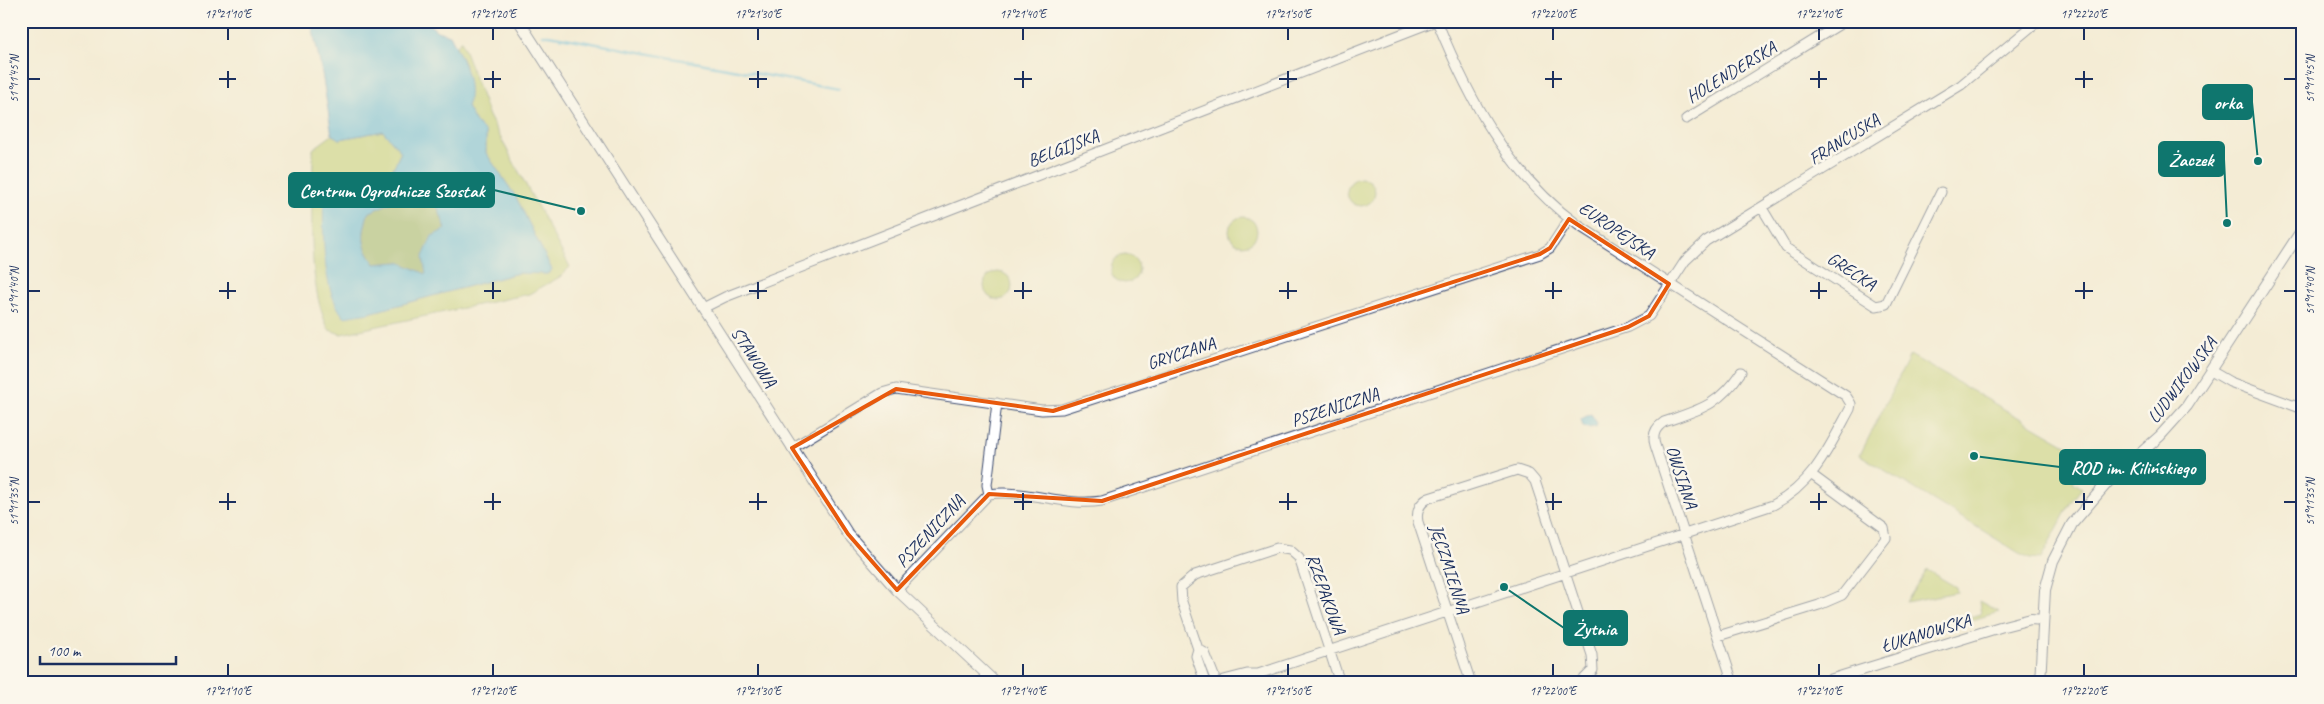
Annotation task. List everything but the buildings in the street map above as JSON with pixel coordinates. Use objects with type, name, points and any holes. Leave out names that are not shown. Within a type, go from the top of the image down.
[{"type":"street","name":"STAWOWA","points":[[519,21],[852,539],[897,590],[984,678],[996,683]]},
{"type":"street","name":"BELGIJSKA","points":[[703,308],[725,297],[1436,21]]},
{"type":"street","name":"EUROPEJSKA","points":[[1436,21],[1460,76],[1480,113],[1524,174],[1569,219],[1849,399],[1850,409],[1812,475]]},
{"type":"street","name":"HOLENDERSKA","points":[[1686,119],[1845,21]]},
{"type":"street","name":"FRANCUSKA","points":[[1669,284],[1698,247],[1961,85],[2038,21]]},
{"type":"street","name":"GRECKA","points":[[1762,208],[1786,248],[1876,306],[1886,304],[1940,192]]},
{"type":"street","name":"GRYCZANA","points":[[792,448],[891,390],[900,389],[1042,410],[1062,409],[1540,254],[1550,248],[1569,219]]},
{"type":"street","name":"LUDWIKOWSKA","points":[[2040,683],[2043,600],[2050,569],[2072,524],[2108,482],[2160,436],[2187,406],[2303,228]]},
{"type":"street","name":"PSZENICZNA","points":[[897,590],[989,494],[1008,493],[1078,502],[1102,501],[1628,327],[1649,316],[1669,284]]},
{"type":"street","points":[[2211,371],[2230,382],[2303,409]]},
{"type":"street","name":"OWSIANA","points":[[1733,683],[1654,445],[1653,436],[1658,426],[1664,422],[1714,402],[1726,393],[1741,372]]},
{"type":"street","name":"PSZENICZNA","points":[[989,494],[987,485],[997,403]]},
{"type":"street","name":"JĘCZMIENNA","points":[[1471,683],[1417,517],[1419,508],[1424,501],[1513,470],[1529,474],[1535,481],[1593,660],[1592,673],[1580,683]]},
{"type":"street","points":[[1204,682],[1214,676],[1225,681],[1248,674],[1258,674],[1773,505],[1795,491],[1812,475],[1884,528],[1887,535],[1883,542],[1842,596],[1819,605],[1718,636]]},
{"type":"street","name":"RZEPAKOWA","points":[[1204,682],[1196,656],[1198,649],[1180,594],[1185,582],[1195,575],[1278,548],[1290,550],[1298,558],[1340,683]]},
{"type":"street","name":"ŁUKANOWSKA","points":[[1820,683],[2000,627],[2031,619],[2043,620]]},
{"type":"street","name":"RZEPAKOWA","points":[[1198,649],[1205,653],[1214,676]]},
{"type":"street","points":[[1244,683],[1253,680],[1258,674]]},
{"type":"highlighted area","points":[[1569,219],[1669,284],[1649,316],[1628,327],[1102,501],[989,494],[897,590],[848,534],[792,448],[896,389],[1053,411],[1540,254],[1550,248]]},
{"type":"green space","points":[[461,40],[489,116],[570,267],[560,277],[529,294],[341,334],[329,330],[321,311],[313,266],[313,149],[332,135],[340,139],[383,131],[401,152],[387,181],[332,174],[369,313],[518,273],[548,274],[552,270],[516,197],[486,153],[486,133],[476,123],[467,107],[465,65],[456,47]]},
{"type":"green space","points":[[1361,178],[1371,182],[1375,192],[1371,202],[1361,206],[1351,202],[1347,192],[1351,182]]},
{"type":"green space","points":[[430,199],[438,208],[446,230],[427,275],[399,262],[375,264],[367,251],[364,240],[364,228],[368,213],[396,200]]},
{"type":"green space","points":[[1243,217],[1253,221],[1257,231],[1253,241],[1243,245],[1233,241],[1229,231],[1233,221]]},
{"type":"green space","points":[[1125,255],[1135,259],[1139,269],[1135,279],[1125,283],[1115,279],[1111,269],[1115,259]]},
{"type":"green space","points":[[998,272],[1008,276],[1012,286],[1008,296],[998,300],[988,296],[984,286],[988,276]]},
{"type":"green space","points":[[1910,355],[2089,458],[2073,482],[2082,488],[2071,502],[2041,559],[2030,558],[2019,553],[1860,455]]},
{"type":"green space","points":[[1927,570],[1956,587],[1957,592],[1906,602]]},
{"type":"green space","points":[[1979,601],[1999,612],[1969,621],[1970,617],[1981,614]]},
{"type":"water","points":[[311,21],[425,21],[437,31],[450,35],[466,70],[469,88],[467,107],[476,123],[486,133],[486,153],[516,197],[552,270],[547,274],[518,273],[369,313],[344,317],[336,304],[326,270],[323,231],[324,178],[332,174],[387,181],[401,152],[383,131],[340,139],[332,135]],"holes":[[[430,199],[438,208],[446,229],[432,236],[423,257],[426,274],[399,262],[375,264],[367,251],[364,240],[364,228],[368,213],[396,200]]]},
{"type":"water","points":[[1591,414],[1597,423],[1596,427],[1583,427],[1581,419]]},
{"type":"waterway","points":[[542,35],[839,89]]},
{"type":"place","name":"orka","points":[[2258,161]]},
{"type":"place","name":"Centrum Ogrodnicze Szostak","points":[[581,211]]},
{"type":"place","name":"Żaczek","points":[[2227,223]]},
{"type":"place","name":"ROD im. Kilińskiego","points":[[1974,456]]},
{"type":"place","name":"Żytnia","points":[[1504,587]]}]
